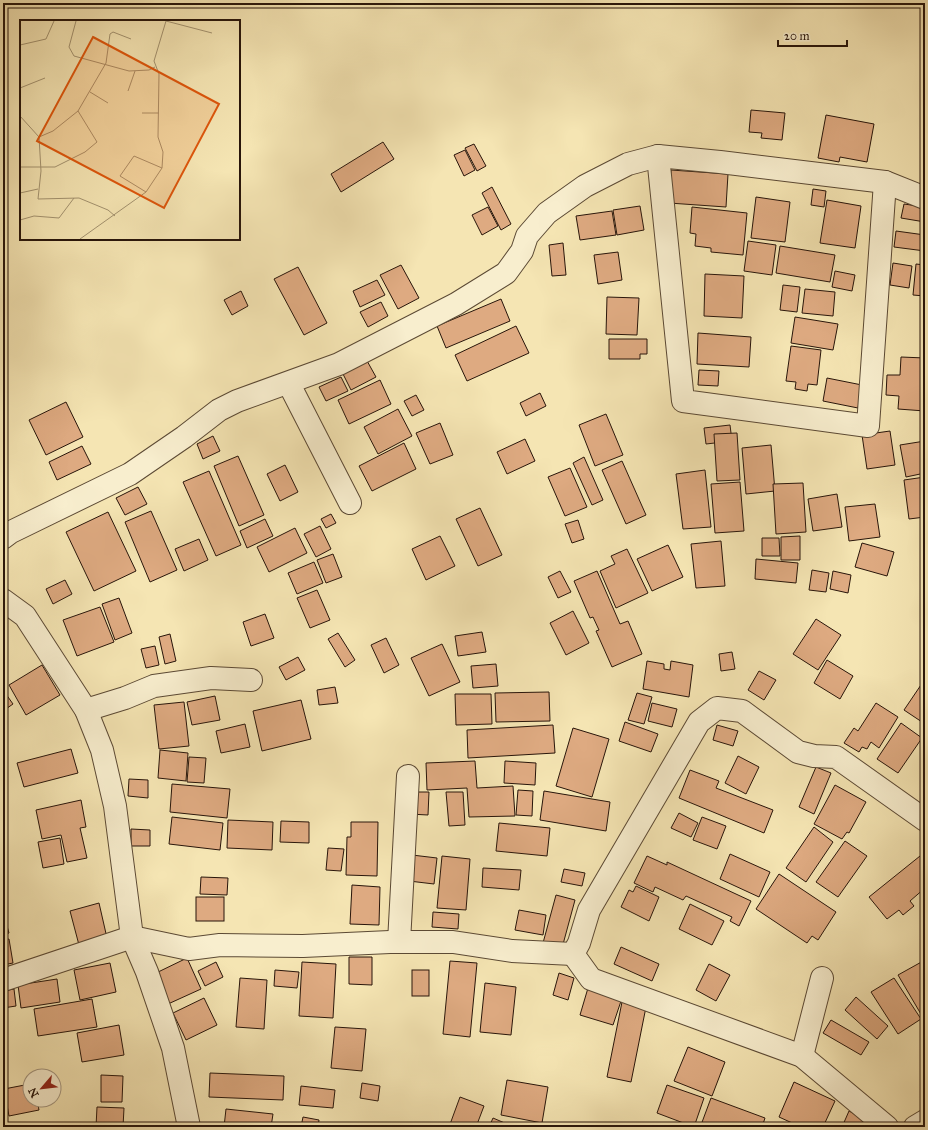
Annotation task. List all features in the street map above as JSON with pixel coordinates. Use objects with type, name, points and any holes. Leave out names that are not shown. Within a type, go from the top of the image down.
[{"type":"street","points":[[658,156],[683,401],[868,426],[885,182]]},
{"type":"street","points":[[3,538],[12,532],[130,474],[184,437],[219,410],[237,401],[289,384],[339,364],[456,304],[506,273],[522,251],[527,236],[547,213],[585,186],[628,164],[658,156],[885,182],[925,198]]},
{"type":"street","points":[[289,384],[350,503]]},
{"type":"street","points":[[3,600],[25,616],[86,710],[102,750],[115,806],[132,938],[147,972],[172,1048],[189,1127]]},
{"type":"street","points":[[86,710],[125,698],[154,686],[211,678],[251,680]]},
{"type":"street","points":[[573,954],[579,942],[589,910],[700,722],[717,708],[742,711],[798,752],[814,756],[836,757],[925,820]]},
{"type":"street","points":[[399,942],[408,776]]},
{"type":"street","points":[[3,980],[132,938],[189,949],[220,945],[303,946],[399,942],[453,942],[512,951],[573,954]]},
{"type":"street","points":[[573,954],[591,979],[802,1056],[887,1127]]},
{"type":"street","points":[[802,1056],[822,978]]},
{"type":"street","points":[[915,1127],[925,1122]]},
{"type":"building","points":[[751,110],[785,113],[782,140],[761,138],[762,133],[749,132]]},
{"type":"building","points":[[826,115],[874,124],[867,162],[840,157],[839,162],[818,158]]},
{"type":"building","points":[[383,142],[394,159],[341,192],[331,174]]},
{"type":"building","points":[[474,144],[486,166],[477,171],[465,148]]},
{"type":"building","points":[[465,150],[475,170],[464,176],[454,155]]},
{"type":"building","points":[[671,170],[728,174],[726,207],[669,203]]},
{"type":"building","points":[[492,187],[511,224],[501,230],[482,193]]},
{"type":"building","points":[[813,189],[826,191],[824,207],[811,205]]},
{"type":"building","points":[[756,197],[790,202],[785,242],[751,238]]},
{"type":"building","points":[[827,200],[861,206],[855,248],[820,243]]},
{"type":"building","points":[[904,204],[925,207],[925,222],[901,218]]},
{"type":"building","points":[[640,206],[644,230],[617,235],[613,210]]},
{"type":"building","points":[[488,207],[498,226],[482,235],[472,215]]},
{"type":"building","points":[[692,207],[747,213],[743,255],[711,252],[711,248],[695,246],[696,234],[690,233]]},
{"type":"building","points":[[612,211],[616,235],[580,240],[576,216]]},
{"type":"building","points":[[896,231],[925,235],[925,251],[894,247]]},
{"type":"building","points":[[748,241],[776,245],[772,275],[744,271]]},
{"type":"building","points":[[563,243],[566,275],[552,276],[549,245]]},
{"type":"building","points":[[780,246],[835,255],[830,282],[776,273]]},
{"type":"building","points":[[618,252],[622,280],[598,284],[594,255]]},
{"type":"building","points":[[893,263],[912,266],[909,288],[890,285]]},
{"type":"building","points":[[916,264],[925,265],[925,296],[913,295]]},
{"type":"building","points":[[401,265],[419,298],[398,309],[380,275]]},
{"type":"building","points":[[298,267],[327,323],[304,335],[274,279]]},
{"type":"building","points":[[835,271],[855,275],[852,291],[832,287]]},
{"type":"building","points":[[705,274],[744,276],[742,318],[704,316]]},
{"type":"building","points":[[377,280],[385,295],[360,307],[353,291]]},
{"type":"building","points":[[783,285],[800,287],[797,312],[780,310]]},
{"type":"building","points":[[805,289],[835,292],[833,316],[802,313]]},
{"type":"building","points":[[241,291],[248,306],[232,315],[224,300]]},
{"type":"building","points":[[607,297],[639,298],[637,335],[606,334]]},
{"type":"building","points":[[501,299],[510,321],[446,348],[437,326]]},
{"type":"building","points":[[381,302],[388,316],[368,327],[360,312]]},
{"type":"building","points":[[795,317],[838,324],[833,350],[791,343]]},
{"type":"building","points":[[516,326],[529,353],[467,381],[455,355]]},
{"type":"building","points":[[698,333],[751,337],[749,367],[697,364]]},
{"type":"building","points":[[609,339],[647,339],[647,354],[640,354],[640,359],[609,359]]},
{"type":"building","points":[[791,346],[821,350],[817,385],[808,384],[807,391],[795,389],[796,382],[786,381]]},
{"type":"building","points":[[901,357],[925,358],[925,411],[898,409],[899,396],[886,395],[887,375],[900,375]]},
{"type":"building","points":[[366,359],[376,377],[351,390],[342,372]]},
{"type":"building","points":[[699,370],[719,371],[718,386],[698,385]]},
{"type":"building","points":[[341,377],[348,391],[326,401],[319,387]]},
{"type":"building","points":[[827,378],[862,385],[858,408],[823,401]]},
{"type":"building","points":[[380,380],[391,404],[349,424],[338,400]]},
{"type":"building","points":[[540,393],[546,406],[526,416],[520,403]]},
{"type":"building","points":[[416,395],[424,410],[412,416],[404,401]]},
{"type":"building","points":[[66,402],[83,437],[46,455],[29,420]]},
{"type":"building","points":[[398,409],[412,436],[378,454],[364,427]]},
{"type":"building","points":[[606,414],[623,455],[595,466],[579,425]]},
{"type":"building","points":[[440,423],[453,455],[430,464],[416,433]]},
{"type":"building","points":[[730,425],[732,441],[706,444],[704,428]]},
{"type":"building","points":[[890,431],[895,465],[867,469],[862,435]]},
{"type":"building","points":[[737,433],[740,480],[717,481],[714,434]]},
{"type":"building","points":[[213,436],[220,451],[203,459],[197,444]]},
{"type":"building","points":[[525,439],[535,461],[507,474],[497,452]]},
{"type":"building","points":[[925,441],[925,473],[906,477],[900,445]]},
{"type":"building","points":[[404,443],[416,469],[372,491],[359,466]]},
{"type":"building","points":[[771,445],[775,491],[746,494],[742,448]]},
{"type":"building","points":[[82,446],[91,464],[57,480],[49,462]]},
{"type":"building","points":[[238,456],[264,515],[239,526],[214,466]]},
{"type":"building","points":[[584,457],[603,500],[592,505],[573,463]]},
{"type":"building","points":[[622,461],[646,515],[626,524],[602,470]]},
{"type":"building","points":[[285,465],[298,492],[280,501],[267,474]]},
{"type":"building","points":[[570,468],[587,507],[565,516],[548,477]]},
{"type":"building","points":[[705,470],[711,527],[683,529],[676,474]]},
{"type":"building","points":[[209,471],[241,545],[216,556],[183,482]]},
{"type":"building","points":[[925,477],[925,517],[909,519],[904,480]]},
{"type":"building","points":[[740,482],[744,531],[715,533],[711,484]]},
{"type":"building","points":[[803,483],[806,532],[776,534],[773,484]]},
{"type":"building","points":[[138,487],[147,504],[125,515],[116,498]]},
{"type":"building","points":[[837,494],[842,527],[813,531],[808,499]]},
{"type":"building","points":[[875,504],[880,537],[849,541],[845,507]]},
{"type":"building","points":[[480,508],[502,555],[478,566],[456,519]]},
{"type":"building","points":[[151,511],[177,570],[150,582],[125,522]]},
{"type":"building","points":[[108,512],[136,571],[94,591],[66,532]]},
{"type":"building","points":[[331,514],[336,523],[326,528],[321,519]]},
{"type":"building","points":[[265,519],[273,536],[247,548],[240,531]]},
{"type":"building","points":[[578,520],[584,539],[572,543],[565,524]]},
{"type":"building","points":[[320,526],[331,549],[316,557],[304,534]]},
{"type":"building","points":[[295,528],[307,553],[269,572],[257,547]]},
{"type":"building","points":[[440,536],[455,566],[426,580],[412,549]]},
{"type":"building","points":[[800,536],[800,560],[781,560],[781,537]]},
{"type":"building","points":[[762,538],[779,538],[780,556],[762,556]]},
{"type":"building","points":[[199,539],[208,560],[184,571],[175,549]]},
{"type":"building","points":[[721,541],[725,586],[696,588],[691,544]]},
{"type":"building","points":[[862,543],[894,552],[887,576],[855,567]]},
{"type":"building","points":[[668,545],[683,577],[652,591],[637,559]]},
{"type":"building","points":[[627,549],[648,593],[616,608],[600,571],[615,564],[611,556]]},
{"type":"building","points":[[333,554],[342,577],[326,583],[317,560]]},
{"type":"building","points":[[756,559],[798,563],[796,583],[755,579]]},
{"type":"building","points":[[314,562],[323,583],[297,594],[288,573]]},
{"type":"building","points":[[812,570],[829,573],[826,592],[809,590]]},
{"type":"building","points":[[560,571],[571,592],[558,598],[548,577]]},
{"type":"building","points":[[597,571],[620,624],[628,621],[642,654],[612,667],[596,631],[599,630],[593,617],[590,618],[574,581]]},
{"type":"building","points":[[833,571],[851,575],[848,593],[830,589]]},
{"type":"building","points":[[65,580],[72,594],[53,604],[46,589]]},
{"type":"building","points":[[317,590],[330,620],[310,628],[297,598]]},
{"type":"building","points":[[119,598],[132,633],[115,640],[102,604]]},
{"type":"building","points":[[100,607],[114,642],[77,656],[63,620]]},
{"type":"building","points":[[573,611],[589,643],[566,655],[550,623]]},
{"type":"building","points":[[265,614],[274,638],[251,646],[243,622]]},
{"type":"building","points":[[816,619],[841,635],[818,670],[793,654]]},
{"type":"building","points":[[482,632],[486,652],[458,656],[455,636]]},
{"type":"building","points":[[338,633],[355,660],[345,667],[328,639]]},
{"type":"building","points":[[170,634],[176,661],[165,664],[159,637]]},
{"type":"building","points":[[386,638],[399,665],[384,673],[371,645]]},
{"type":"building","points":[[442,644],[460,682],[429,696],[411,658]]},
{"type":"building","points":[[155,646],[159,665],[146,668],[141,649]]},
{"type":"building","points":[[732,652],[735,669],[721,671],[719,654]]},
{"type":"building","points":[[298,657],[305,670],[286,680],[279,667]]},
{"type":"building","points":[[827,660],[853,676],[840,699],[814,683]]},
{"type":"building","points":[[647,661],[664,664],[664,669],[670,670],[671,661],[693,665],[689,697],[643,689]]},
{"type":"building","points":[[496,664],[498,686],[473,688],[471,666]]},
{"type":"building","points":[[42,665],[60,695],[26,715],[9,685]]},
{"type":"building","points":[[759,671],[776,680],[764,700],[748,690]]},
{"type":"building","points":[[925,679],[925,724],[904,710]]},
{"type":"building","points":[[335,687],[338,703],[319,705],[317,690]]},
{"type":"building","points":[[3,690],[13,704],[3,711]]},
{"type":"building","points":[[549,692],[550,721],[496,722],[495,693]]},
{"type":"building","points":[[637,693],[652,697],[644,724],[628,720]]},
{"type":"building","points":[[455,694],[491,694],[492,724],[456,725]]},
{"type":"building","points":[[215,696],[220,720],[192,725],[187,702]]},
{"type":"building","points":[[301,700],[311,739],[262,751],[253,711]]},
{"type":"building","points":[[184,702],[189,746],[159,749],[154,705]]},
{"type":"building","points":[[652,703],[677,709],[672,727],[648,721]]},
{"type":"building","points":[[876,703],[898,717],[879,748],[871,742],[867,749],[862,747],[859,752],[844,743],[854,728],[858,731]]},
{"type":"building","points":[[625,722],[658,734],[651,752],[619,741]]},
{"type":"building","points":[[901,723],[922,738],[898,773],[877,759]]},
{"type":"building","points":[[245,724],[250,747],[221,753],[216,731]]},
{"type":"building","points":[[553,725],[555,753],[468,758],[467,730]]},
{"type":"building","points":[[717,725],[738,731],[733,746],[713,740]]},
{"type":"building","points":[[573,728],[609,739],[592,797],[556,786]]},
{"type":"building","points":[[71,749],[78,773],[24,787],[17,763]]},
{"type":"building","points":[[160,750],[188,753],[186,781],[158,778]]},
{"type":"building","points":[[738,756],[759,767],[746,794],[725,783]]},
{"type":"building","points":[[189,757],[206,758],[204,783],[187,782]]},
{"type":"building","points":[[475,761],[477,788],[513,786],[515,816],[469,817],[467,788],[427,790],[426,763]]},
{"type":"building","points":[[505,761],[536,763],[535,785],[504,783]]},
{"type":"building","points":[[816,767],[831,773],[814,814],[799,807]]},
{"type":"building","points":[[690,770],[719,781],[716,788],[773,810],[764,833],[679,798]]},
{"type":"building","points":[[129,779],[148,780],[148,798],[128,796]]},
{"type":"building","points":[[172,784],[230,789],[227,818],[170,812]]},
{"type":"building","points":[[835,785],[866,802],[849,833],[847,832],[842,839],[814,824]]},
{"type":"building","points":[[518,790],[533,791],[532,816],[516,815]]},
{"type":"building","points":[[544,791],[610,802],[606,831],[540,820]]},
{"type":"building","points":[[409,792],[429,792],[428,815],[409,814]]},
{"type":"building","points":[[446,792],[463,792],[465,825],[449,826]]},
{"type":"building","points":[[81,800],[86,827],[80,828],[87,858],[67,862],[61,835],[42,839],[36,810]]},
{"type":"building","points":[[679,813],[698,823],[691,837],[671,828]]},
{"type":"building","points":[[172,817],[223,823],[220,850],[169,844]]},
{"type":"building","points":[[702,817],[726,826],[717,849],[693,840]]},
{"type":"building","points":[[228,820],[273,822],[272,850],[227,848]]},
{"type":"building","points":[[281,821],[309,822],[309,843],[280,842]]},
{"type":"building","points":[[351,822],[378,822],[377,876],[346,875],[347,837],[351,837]]},
{"type":"building","points":[[499,823],[550,828],[547,856],[496,851]]},
{"type":"building","points":[[814,827],[833,842],[806,882],[786,868]]},
{"type":"building","points":[[131,829],[150,830],[150,846],[131,846]]},
{"type":"building","points":[[60,838],[64,864],[43,868],[38,842]]},
{"type":"building","points":[[845,841],[867,856],[838,897],[816,882]]},
{"type":"building","points":[[328,848],[344,849],[341,871],[326,870]]},
{"type":"building","points":[[925,852],[925,888],[910,901],[914,906],[903,915],[899,910],[887,919],[869,897]]},
{"type":"building","points":[[730,854],[770,872],[759,897],[720,879]]},
{"type":"building","points":[[412,855],[437,858],[434,884],[409,881]]},
{"type":"building","points":[[442,856],[470,859],[466,910],[437,908]]},
{"type":"building","points":[[647,856],[667,865],[667,862],[751,901],[739,926],[730,921],[732,917],[686,896],[683,900],[655,887],[653,892],[634,883]]},
{"type":"building","points":[[483,868],[521,870],[519,890],[482,887]]},
{"type":"building","points":[[564,869],[585,873],[582,886],[561,882]]},
{"type":"building","points":[[779,874],[836,912],[818,940],[812,936],[807,943],[756,909]]},
{"type":"building","points":[[201,877],[228,878],[227,895],[200,894]]},
{"type":"building","points":[[352,885],[380,887],[379,925],[350,924]]},
{"type":"building","points":[[636,886],[659,897],[649,921],[621,907],[629,890],[633,892]]},
{"type":"building","points":[[556,895],[575,900],[562,948],[543,943]]},
{"type":"building","points":[[196,897],[224,897],[224,921],[196,921]]},
{"type":"building","points":[[99,903],[107,938],[79,945],[70,911]]},
{"type":"building","points":[[690,904],[724,921],[712,945],[679,929]]},
{"type":"building","points":[[519,910],[546,915],[543,935],[515,930]]},
{"type":"building","points":[[3,912],[9,933],[3,935]]},
{"type":"building","points":[[433,912],[459,914],[458,929],[432,927]]},
{"type":"building","points":[[9,939],[13,963],[3,965],[3,940]]},
{"type":"building","points":[[621,947],[659,964],[652,981],[614,964]]},
{"type":"building","points":[[349,957],[372,957],[372,985],[349,984]]},
{"type":"building","points":[[187,958],[201,989],[168,1004],[154,974]]},
{"type":"building","points":[[925,960],[925,1021],[898,975]]},
{"type":"building","points":[[450,961],[477,963],[470,1037],[443,1034]]},
{"type":"building","points":[[216,962],[223,977],[205,986],[198,971]]},
{"type":"building","points":[[302,962],[336,964],[333,1018],[299,1016]]},
{"type":"building","points":[[110,963],[116,992],[80,1000],[74,970]]},
{"type":"building","points":[[709,964],[730,975],[716,1001],[696,990]]},
{"type":"building","points":[[275,970],[299,972],[297,988],[274,986]]},
{"type":"building","points":[[412,970],[429,970],[429,996],[412,996]]},
{"type":"building","points":[[559,973],[574,978],[568,1000],[553,995]]},
{"type":"building","points":[[240,978],[267,980],[264,1029],[236,1027]]},
{"type":"building","points":[[894,978],[921,1019],[898,1034],[871,992]]},
{"type":"building","points":[[57,979],[60,1002],[21,1008],[18,985]]},
{"type":"building","points":[[485,983],[516,987],[511,1035],[480,1032]]},
{"type":"building","points":[[588,988],[622,998],[613,1025],[580,1015]]},
{"type":"building","points":[[14,989],[16,1006],[3,1008],[3,991]]},
{"type":"building","points":[[856,997],[888,1026],[877,1039],[845,1010]]},
{"type":"building","points":[[204,998],[217,1025],[186,1040],[173,1013]]},
{"type":"building","points":[[92,999],[97,1027],[38,1036],[34,1009]]},
{"type":"building","points":[[622,1002],[646,1007],[631,1082],[607,1077]]},
{"type":"building","points":[[831,1020],[869,1042],[861,1055],[823,1033]]},
{"type":"building","points":[[119,1025],[124,1055],[82,1062],[77,1033]]},
{"type":"building","points":[[335,1027],[366,1029],[362,1071],[331,1068]]},
{"type":"building","points":[[688,1047],[725,1062],[712,1096],[674,1081]]},
{"type":"building","points":[[210,1073],[284,1076],[283,1100],[209,1097]]},
{"type":"building","points":[[101,1075],[123,1076],[122,1102],[101,1102]]},
{"type":"building","points":[[507,1080],[548,1087],[542,1123],[501,1115]]},
{"type":"building","points":[[794,1082],[835,1101],[823,1127],[801,1127],[779,1117]]},
{"type":"building","points":[[362,1083],[380,1086],[378,1101],[360,1098]]},
{"type":"building","points":[[667,1085],[704,1098],[694,1127],[657,1113]]},
{"type":"building","points":[[22,1086],[22,1108],[39,1108],[39,1110],[9,1116],[4,1089]]},
{"type":"building","points":[[301,1086],[335,1090],[333,1108],[299,1105]]},
{"type":"building","points":[[460,1097],[484,1106],[476,1127],[449,1127]]},
{"type":"building","points":[[711,1098],[765,1118],[762,1127],[707,1127],[701,1125]]},
{"type":"building","points":[[97,1107],[124,1108],[123,1127],[96,1127]]},
{"type":"building","points":[[226,1109],[273,1114],[271,1127],[224,1127]]},
{"type":"building","points":[[849,1111],[880,1127],[842,1127]]},
{"type":"building","points":[[303,1117],[319,1120],[318,1127],[301,1127]]},
{"type":"building","points":[[493,1118],[514,1127],[489,1127]]}]
